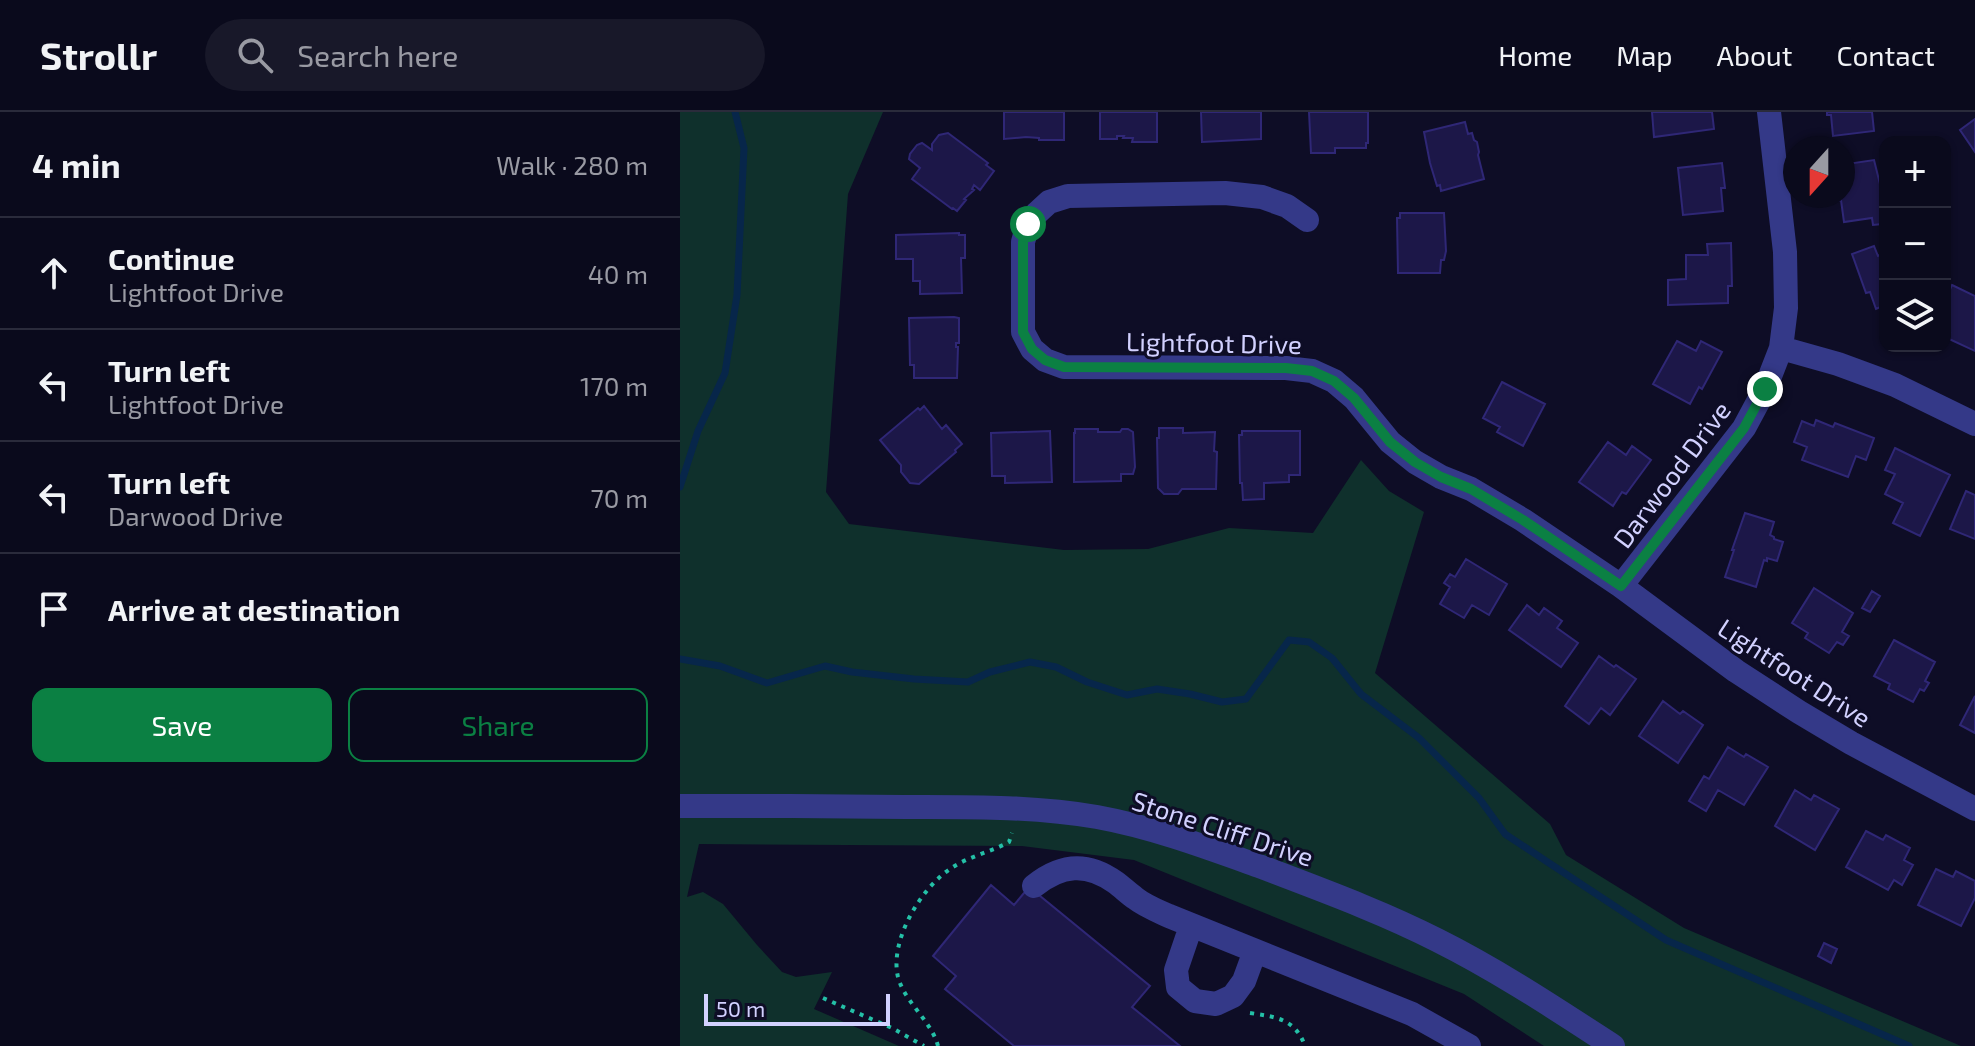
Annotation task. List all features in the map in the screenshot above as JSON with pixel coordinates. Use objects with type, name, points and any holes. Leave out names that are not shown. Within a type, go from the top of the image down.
[{"type":"street","name":"Darwood Drive","points":[[1621,586],[1744,428],[1765,389],[1781,348],[1786,308],[1785,252],[1769,112]]},
{"type":"street","name":"Lightfoot Drive","points":[[1307,220],[1287,206],[1262,197],[1225,193],[1068,196],[1049,202],[1028,224],[1023,242],[1023,332],[1032,349],[1045,360],[1064,367],[1286,368],[1312,371],[1334,381],[1354,398],[1390,442],[1415,462],[1471,489],[1523,520],[1799,712],[1975,809]]},
{"type":"street","points":[[1781,348],[1895,385],[1975,424]]},
{"type":"street","name":"Stone Cliff Drive","points":[[680,806],[1033,810],[1095,817],[1147,828],[1310,885],[1434,938],[1530,992],[1613,1046]]},
{"type":"street","points":[[1034,886],[1043,878],[1060,871],[1078,867],[1096,870],[1137,900],[1191,926],[1412,1014],[1432,1036],[1469,1046]]},
{"type":"street","points":[[1191,926],[1176,970],[1178,987],[1195,1001],[1216,1004],[1233,996],[1244,981],[1255,951]]},
{"type":"path","points":[[938,1046],[935,1036],[905,994],[899,977],[896,960],[907,923],[916,904],[939,878],[953,867],[1009,842],[1013,831]]},
{"type":"path","points":[[823,998],[892,1028],[924,1046]]},
{"type":"path","points":[[1245,1013],[1283,1020],[1294,1027],[1305,1046]]},
{"type":"green space","points":[[680,112],[883,112],[848,194],[826,492],[849,524],[1064,550],[1148,549],[1229,528],[1313,533],[1361,460],[1389,491],[1424,512],[1375,673],[1550,824],[1566,855],[1684,928],[1961,1046],[1544,1046],[1464,994],[1134,860],[1022,846],[699,844],[687,897],[703,892],[723,904],[782,972],[796,977],[832,972],[814,1009],[899,1046],[680,1046]]},
{"type":"building","points":[[1004,112],[1064,112],[1064,140],[1004,139]]},
{"type":"building","points":[[1100,112],[1157,112],[1157,142],[1132,142],[1133,138],[1124,136],[1100,139]]},
{"type":"building","points":[[1201,112],[1261,112],[1261,139],[1202,142]]},
{"type":"building","points":[[1309,112],[1368,112],[1366,148],[1335,148],[1335,153],[1311,153]]},
{"type":"building","points":[[1652,112],[1712,112],[1714,129],[1654,137]]},
{"type":"building","points":[[1827,112],[1872,112],[1874,131],[1833,136],[1831,115]]},
{"type":"building","points":[[1975,119],[1975,152],[1960,130]]},
{"type":"building","points":[[1465,122],[1468,134],[1472,133],[1477,142],[1484,179],[1441,191],[1430,163],[1424,132]]},
{"type":"building","points":[[948,133],[994,171],[980,190],[974,185],[974,190],[957,211],[912,179],[920,168],[909,159],[917,145],[922,143],[932,150],[932,144],[939,135]]},
{"type":"building","points":[[1874,160],[1879,180],[1879,224],[1873,225],[1872,218],[1844,222],[1842,208],[1855,208],[1855,163]]},
{"type":"building","points":[[1722,163],[1725,188],[1721,188],[1723,211],[1683,215],[1678,168]]},
{"type":"building","points":[[1400,213],[1444,213],[1446,251],[1444,260],[1441,260],[1440,273],[1398,273],[1397,218],[1400,218]]},
{"type":"building","points":[[896,235],[965,235],[965,258],[961,258],[962,293],[920,294],[920,281],[913,281],[913,259],[896,259]]},
{"type":"building","points":[[1731,243],[1732,286],[1728,286],[1728,303],[1668,305],[1668,280],[1686,279],[1686,255],[1708,255],[1707,244]]},
{"type":"building","points":[[1874,246],[1879,256],[1879,308],[1876,309],[1870,292],[1866,293],[1852,254]]},
{"type":"building","points":[[1951,287],[1975,296],[1975,351],[1951,340]]},
{"type":"building","points":[[909,318],[959,318],[957,378],[914,378],[914,365],[910,365]]},
{"type":"building","points":[[1677,341],[1696,351],[1701,341],[1722,352],[1690,404],[1653,384]]},
{"type":"building","points":[[1502,382],[1545,404],[1523,446],[1497,432],[1500,427],[1483,418]]},
{"type":"building","points":[[924,406],[942,429],[946,425],[962,444],[919,484],[910,483],[901,472],[901,465],[880,440]]},
{"type":"building","points":[[1816,420],[1833,427],[1835,423],[1874,438],[1866,460],[1856,456],[1848,477],[1802,460],[1807,447],[1794,442],[1802,421],[1814,426]]},
{"type":"building","points":[[1159,428],[1183,428],[1183,433],[1215,432],[1216,489],[1182,489],[1178,494],[1164,494],[1158,488]]},
{"type":"building","points":[[1075,429],[1120,432],[1128,429],[1133,432],[1133,474],[1121,474],[1121,481],[1074,482]]},
{"type":"building","points":[[1050,431],[1052,482],[1005,483],[1005,476],[992,476],[991,433]]},
{"type":"building","points":[[1242,431],[1300,431],[1300,475],[1289,475],[1289,482],[1264,483],[1264,499],[1243,500],[1239,435]]},
{"type":"building","points":[[1608,442],[1626,455],[1632,446],[1651,460],[1613,506],[1579,482]]},
{"type":"building","points":[[1895,448],[1950,475],[1920,536],[1893,523],[1903,503],[1885,494],[1895,474],[1885,470]]},
{"type":"building","points":[[1966,491],[1975,495],[1975,539],[1950,529]]},
{"type":"building","points":[[1745,513],[1774,522],[1770,535],[1783,542],[1777,561],[1764,560],[1756,587],[1725,577]]},
{"type":"building","points":[[1466,559],[1507,584],[1489,615],[1472,605],[1464,618],[1440,604],[1450,587],[1444,583],[1450,574],[1455,577]]},
{"type":"building","points":[[1814,588],[1853,613],[1842,632],[1849,636],[1843,645],[1837,642],[1829,653],[1805,638],[1808,633],[1792,623]]},
{"type":"building","points":[[1872,591],[1880,596],[1870,612],[1862,608]]},
{"type":"building","points":[[1527,605],[1539,615],[1544,608],[1562,621],[1557,628],[1578,643],[1561,667],[1509,630]]},
{"type":"building","points":[[1894,640],[1935,662],[1925,681],[1929,683],[1924,691],[1920,689],[1913,702],[1888,689],[1890,684],[1874,676]]},
{"type":"building","points":[[1599,656],[1636,679],[1610,715],[1601,708],[1589,724],[1565,706]]},
{"type":"building","points":[[1975,696],[1975,733],[1960,725]]},
{"type":"building","points":[[1663,701],[1680,714],[1683,711],[1703,725],[1678,763],[1639,736]]},
{"type":"building","points":[[1728,747],[1768,767],[1744,805],[1718,790],[1706,811],[1689,801],[1704,776],[1709,779]]},
{"type":"building","points":[[1795,790],[1811,800],[1814,795],[1839,809],[1815,850],[1775,826]]},
{"type":"building","points":[[1866,831],[1883,840],[1886,835],[1910,848],[1904,860],[1913,865],[1902,885],[1894,880],[1888,890],[1846,867]]},
{"type":"building","points":[[1936,869],[1953,877],[1956,871],[1975,881],[1975,898],[1961,926],[1918,905]]},
{"type":"building","points":[[991,885],[1014,905],[1029,887],[1150,986],[1132,1007],[1180,1046],[1014,1046],[945,989],[956,976],[933,956]]},
{"type":"building","points":[[1824,943],[1837,949],[1831,963],[1818,956]]},
{"type":"waterway","points":[[680,487],[698,431],[725,373],[737,295],[744,148],[735,112]]},
{"type":"waterway","points":[[680,659],[720,666],[767,683],[825,666],[914,679],[968,682],[990,672],[1030,662],[1056,667],[1087,682],[1127,695],[1157,689],[1222,702],[1246,699],[1289,640],[1309,642],[1332,658],[1361,694],[1419,738],[1479,798],[1505,834],[1666,940],[1909,1046]]},
{"type":"route","points":[[1028,224],[1023,242],[1023,332],[1032,349],[1045,360],[1064,367],[1286,368],[1312,371],[1334,381],[1354,398],[1390,442],[1415,462],[1471,489],[1523,520],[1621,586],[1744,428],[1765,389]]}]
